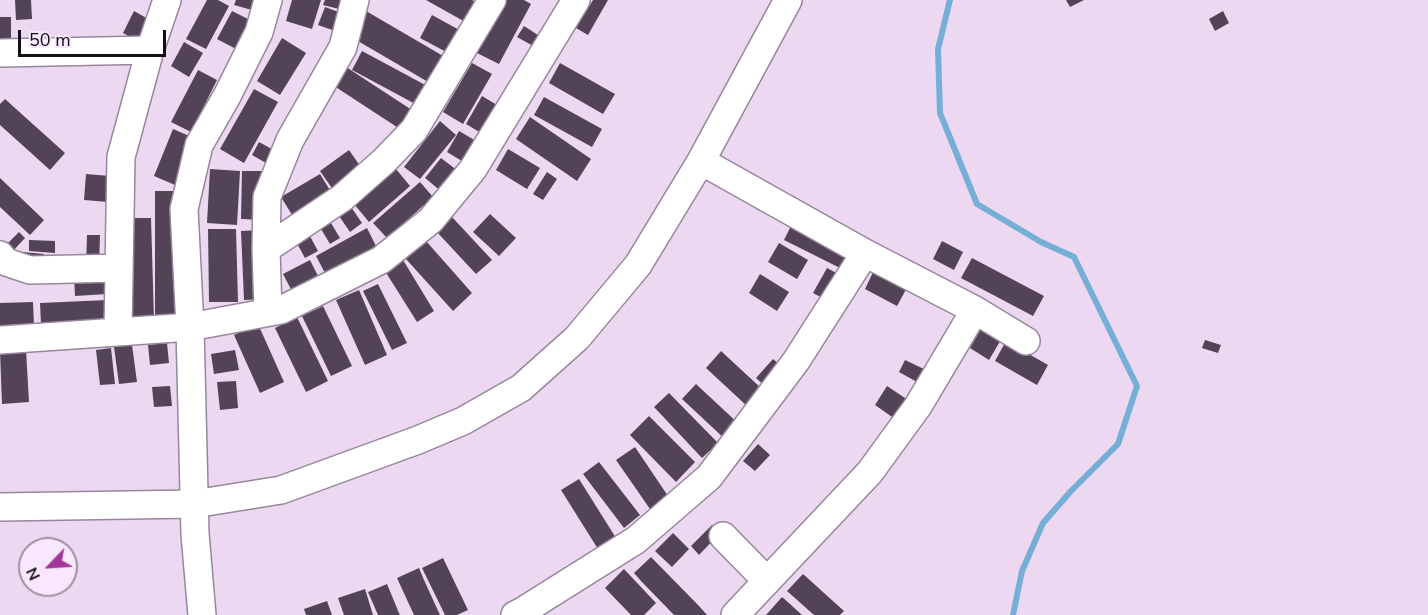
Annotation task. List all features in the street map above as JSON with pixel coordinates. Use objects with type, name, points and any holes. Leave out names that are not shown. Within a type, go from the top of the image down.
[{"type":"street","points":[[118,332],[122,157],[150,50],[167,0]]},
{"type":"street","points":[[202,615],[195,534],[190,327],[184,209],[199,145],[259,32],[268,0]]},
{"type":"street","points":[[268,312],[267,198],[290,140],[343,47],[355,0]]},
{"type":"street","points":[[266,249],[342,198],[384,161],[414,130],[492,0]]},
{"type":"street","points":[[0,507],[195,504],[281,490],[463,422],[521,388],[577,338],[638,265],[701,160],[788,0]]},
{"type":"street","points":[[0,340],[190,327],[281,310],[381,260],[430,219],[473,169],[566,3]]},
{"type":"street","points":[[0,53],[150,50]]},
{"type":"street","points":[[701,160],[865,253],[975,310],[1026,341]]},
{"type":"street","points":[[515,615],[636,540],[709,477],[796,361],[865,253]]},
{"type":"street","points":[[0,255],[6,262],[30,270],[119,268]]},
{"type":"street","points":[[735,615],[870,472],[918,406],[975,310]]},
{"type":"street","points":[[723,536],[767,581]]},
{"type":"building","points":[[15,0],[31,0],[32,19],[16,20]]},
{"type":"building","points":[[207,0],[218,0],[229,6],[206,49],[186,39]]},
{"type":"building","points":[[236,0],[262,0],[259,12],[234,5]]},
{"type":"building","points":[[292,0],[321,0],[312,29],[286,21]]},
{"type":"building","points":[[325,0],[345,0],[343,10],[323,5]]},
{"type":"building","points":[[426,0],[472,0],[478,3],[467,23]]},
{"type":"building","points":[[503,0],[524,0],[531,4],[499,64],[475,52]]},
{"type":"building","points":[[593,0],[608,0],[588,35],[576,28]]},
{"type":"building","points":[[1066,0],[1084,0],[1070,7]]},
{"type":"building","points":[[325,7],[344,14],[338,32],[318,25]]},
{"type":"building","points":[[134,11],[150,20],[139,42],[123,33]]},
{"type":"building","points":[[232,11],[252,21],[238,50],[217,39]]},
{"type":"building","points":[[366,11],[450,60],[435,86],[351,37]]},
{"type":"building","points":[[1223,11],[1229,23],[1215,31],[1209,19]]},
{"type":"building","points":[[432,15],[463,32],[450,54],[420,38]]},
{"type":"building","points":[[0,17],[11,17],[11,44],[0,44]]},
{"type":"building","points":[[524,26],[541,37],[535,47],[517,37]]},
{"type":"building","points":[[282,38],[306,53],[280,95],[257,81]]},
{"type":"building","points":[[184,42],[203,53],[189,77],[171,66]]},
{"type":"building","points":[[362,51],[429,87],[419,106],[352,70]]},
{"type":"building","points":[[472,63],[492,74],[463,124],[443,112]]},
{"type":"building","points":[[560,63],[615,94],[603,114],[549,83]]},
{"type":"building","points":[[343,65],[415,112],[403,131],[331,84]]},
{"type":"building","points":[[198,70],[217,80],[191,132],[171,122]]},
{"type":"building","points":[[254,89],[278,102],[244,163],[220,149]]},
{"type":"building","points":[[482,96],[502,108],[486,136],[466,124]]},
{"type":"building","points":[[544,97],[602,129],[592,147],[534,115]]},
{"type":"building","points":[[5,99],[65,153],[50,170],[0,125],[0,104]]},
{"type":"building","points":[[530,117],[591,159],[577,181],[516,139]]},
{"type":"building","points":[[440,121],[456,135],[420,179],[404,167]]},
{"type":"building","points":[[173,129],[194,138],[175,185],[154,176]]},
{"type":"building","points":[[459,131],[483,145],[470,166],[447,152]]},
{"type":"building","points":[[259,142],[281,154],[273,167],[252,155]]},
{"type":"building","points":[[508,149],[540,168],[527,189],[496,170]]},
{"type":"building","points":[[349,150],[367,176],[338,197],[320,171]]},
{"type":"building","points":[[441,158],[458,171],[442,192],[425,178]]},
{"type":"building","points":[[210,169],[240,171],[237,225],[207,223]]},
{"type":"building","points":[[396,169],[410,186],[369,222],[354,204]]},
{"type":"building","points":[[242,171],[264,171],[262,220],[241,219]]},
{"type":"building","points":[[547,172],[557,179],[543,200],[533,194]]},
{"type":"building","points":[[86,174],[110,176],[108,202],[84,200]]},
{"type":"building","points":[[320,174],[336,200],[297,223],[281,197]]},
{"type":"building","points":[[0,178],[44,220],[30,235],[0,207]]},
{"type":"building","points":[[420,182],[433,197],[387,238],[373,223]]},
{"type":"building","points":[[155,191],[181,191],[182,318],[155,318]]},
{"type":"building","points":[[349,204],[362,223],[350,232],[337,213]]},
{"type":"building","points":[[490,214],[516,238],[499,256],[473,232]]},
{"type":"building","points":[[452,217],[492,260],[476,274],[436,231]]},
{"type":"building","points":[[128,218],[151,218],[154,319],[130,320]]},
{"type":"building","points":[[328,218],[340,238],[330,244],[318,224]]},
{"type":"building","points":[[792,224],[855,254],[846,271],[784,240]]},
{"type":"building","points":[[367,228],[377,248],[326,275],[316,256]]},
{"type":"building","points":[[208,229],[236,229],[238,302],[209,302]]},
{"type":"building","points":[[306,229],[318,251],[305,258],[293,236]]},
{"type":"building","points":[[262,230],[265,299],[244,300],[241,231]]},
{"type":"building","points":[[19,232],[25,238],[11,253],[4,247]]},
{"type":"building","points":[[87,235],[100,235],[99,267],[86,266]]},
{"type":"building","points":[[29,240],[55,241],[55,253],[29,251]]},
{"type":"building","points":[[426,241],[472,293],[453,311],[406,259]]},
{"type":"building","points":[[942,241],[963,252],[954,270],[933,259]]},
{"type":"building","points":[[779,243],[808,260],[797,279],[768,262]]},
{"type":"building","points":[[22,252],[44,254],[43,268],[21,266]]},
{"type":"building","points":[[972,258],[1044,296],[1033,316],[961,278]]},
{"type":"building","points":[[310,260],[322,284],[295,297],[283,274]]},
{"type":"building","points":[[403,260],[434,311],[417,322],[385,271]]},
{"type":"building","points":[[876,266],[909,284],[897,306],[865,289]]},
{"type":"building","points":[[827,268],[842,276],[828,301],[813,293]]},
{"type":"building","points":[[106,273],[107,294],[75,296],[74,275]]},
{"type":"building","points":[[760,274],[789,292],[777,311],[749,293]]},
{"type":"building","points":[[378,284],[407,343],[392,350],[363,291]]},
{"type":"building","points":[[359,290],[387,355],[365,365],[336,300]]},
{"type":"building","points":[[108,300],[108,322],[41,325],[40,303]]},
{"type":"building","points":[[33,302],[34,325],[0,326],[0,303]]},
{"type":"building","points":[[323,306],[352,366],[331,376],[302,316]]},
{"type":"building","points":[[297,317],[328,381],[306,392],[275,328]]},
{"type":"building","points":[[258,324],[284,382],[260,393],[234,335]]},
{"type":"building","points":[[982,327],[1002,338],[989,360],[970,348]]},
{"type":"building","points":[[1205,340],[1221,345],[1218,353],[1202,348]]},
{"type":"building","points":[[1006,341],[1048,365],[1037,385],[995,361]]},
{"type":"building","points":[[167,343],[169,363],[150,365],[148,345]]},
{"type":"building","points":[[132,345],[137,382],[119,384],[114,347]]},
{"type":"building","points":[[111,348],[115,384],[100,385],[96,350]]},
{"type":"building","points":[[26,350],[29,402],[2,404],[0,351]]},
{"type":"building","points":[[235,350],[239,370],[214,374],[211,354]]},
{"type":"building","points":[[721,351],[762,389],[747,406],[706,368]]},
{"type":"building","points":[[773,359],[784,368],[767,388],[756,378]]},
{"type":"building","points":[[905,360],[924,369],[917,382],[899,372]]},
{"type":"building","points":[[236,381],[238,408],[220,410],[217,382]]},
{"type":"building","points":[[696,384],[740,425],[726,440],[682,399]]},
{"type":"building","points":[[170,386],[172,406],[154,407],[152,387]]},
{"type":"building","points":[[887,386],[908,400],[895,419],[875,405]]},
{"type":"building","points":[[669,393],[718,443],[702,458],[654,407]]},
{"type":"building","points":[[649,416],[695,462],[676,482],[630,435]]},
{"type":"building","points":[[758,444],[770,455],[755,471],[743,461]]},
{"type":"building","points":[[635,447],[668,496],[650,509],[616,460]]},
{"type":"building","points":[[599,462],[640,515],[624,528],[583,474]]},
{"type":"building","points":[[579,479],[616,538],[598,549],[561,490]]},
{"type":"building","points":[[712,525],[720,533],[699,555],[691,546]]},
{"type":"building","points":[[673,533],[689,549],[672,567],[655,551]]},
{"type":"building","points":[[651,557],[707,615],[674,615],[641,581],[634,573]]},
{"type":"building","points":[[443,558],[468,610],[457,615],[445,615],[422,568]]},
{"type":"building","points":[[419,568],[440,615],[414,615],[397,578]]},
{"type":"building","points":[[624,569],[656,603],[644,615],[631,615],[605,588]]},
{"type":"building","points":[[803,574],[844,611],[840,615],[814,615],[787,591]]},
{"type":"building","points":[[387,584],[400,615],[378,615],[368,592]]},
{"type":"building","points":[[365,589],[373,615],[344,615],[338,598]]},
{"type":"building","points":[[782,597],[790,604],[802,615],[766,615]]},
{"type":"building","points":[[327,601],[332,615],[306,615],[304,609]]},
{"type":"waterway","points":[[950,0],[938,49],[940,113],[977,204],[1041,242],[1074,257],[1137,386],[1118,444],[1043,523],[1022,571],[1013,615]]}]
